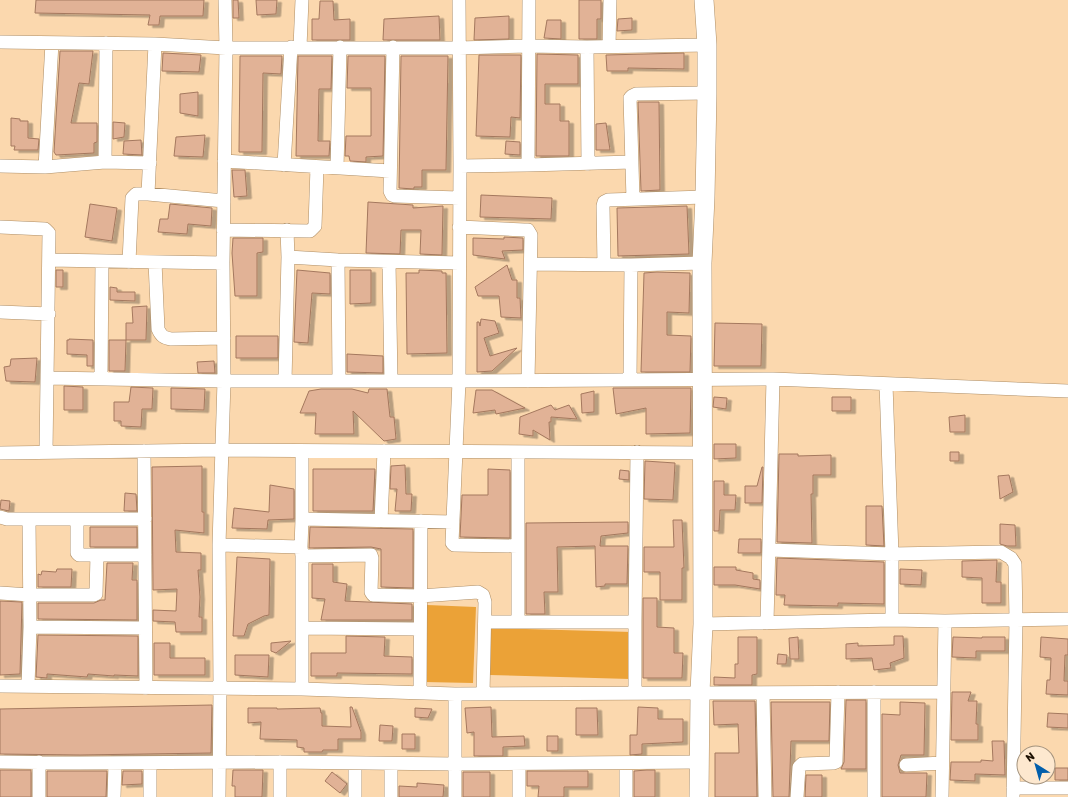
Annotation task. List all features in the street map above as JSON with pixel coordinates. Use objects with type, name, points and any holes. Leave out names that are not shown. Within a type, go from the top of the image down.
[{"type":"street","points":[[219,797],[219,545],[224,381],[223,263],[226,48],[225,0]]},
{"type":"street","points":[[284,165],[302,0]]},
{"type":"street","points":[[459,0],[459,381],[452,543],[454,545],[517,546]]},
{"type":"street","points":[[528,165],[529,0]]},
{"type":"street","points":[[610,0],[610,47]]},
{"type":"street","points":[[699,797],[700,693],[703,624],[702,263],[707,93],[707,45],[704,0]]},
{"type":"street","points":[[0,42],[155,44],[226,48],[459,48],[528,46],[587,48],[707,45]]},
{"type":"street","points":[[45,167],[52,43]]},
{"type":"street","points":[[105,162],[106,43]]},
{"type":"street","points":[[148,194],[155,44]]},
{"type":"street","points":[[337,168],[340,47]]},
{"type":"street","points":[[394,47],[390,191],[395,196],[459,198]]},
{"type":"street","points":[[587,48],[588,164]]},
{"type":"street","points":[[633,199],[629,102],[632,96],[636,94],[707,93]]},
{"type":"street","points":[[224,161],[390,171]]},
{"type":"street","points":[[0,166],[45,167],[105,162],[150,163]]},
{"type":"street","points":[[460,166],[632,162]]},
{"type":"street","points":[[224,230],[310,231],[315,226],[318,167]]},
{"type":"street","points":[[129,262],[132,201],[133,196],[136,194],[224,201]]},
{"type":"street","points":[[604,265],[604,202],[608,200],[705,197]]},
{"type":"street","points":[[0,227],[46,229],[50,236],[46,452]]},
{"type":"street","points":[[459,227],[528,230],[531,235],[528,381]]},
{"type":"street","points":[[286,381],[287,230]]},
{"type":"street","points":[[288,257],[389,262],[459,263]]},
{"type":"street","points":[[49,260],[223,263]]},
{"type":"street","points":[[338,260],[339,381]]},
{"type":"street","points":[[101,378],[102,261]]},
{"type":"street","points":[[155,262],[158,329],[160,334],[171,339],[224,338]]},
{"type":"street","points":[[389,262],[391,381]]},
{"type":"street","points":[[531,264],[631,265],[702,263]]},
{"type":"street","points":[[630,380],[631,265]]},
{"type":"street","points":[[0,312],[49,314]]},
{"type":"street","points":[[47,378],[224,381],[773,379],[1068,391]]},
{"type":"street","points":[[767,623],[773,379]]},
{"type":"street","points":[[886,384],[892,554],[892,620]]},
{"type":"street","points":[[0,453],[221,450],[703,453]]},
{"type":"street","points":[[144,451],[146,688]]},
{"type":"street","points":[[302,451],[302,689]]},
{"type":"street","points":[[382,521],[384,451]]},
{"type":"street","points":[[518,452],[518,622]]},
{"type":"street","points":[[635,693],[637,452]]},
{"type":"street","points":[[0,517],[7,519],[145,519]]},
{"type":"street","points":[[28,686],[30,628],[29,519]]},
{"type":"street","points":[[77,519],[78,554],[145,555]]},
{"type":"street","points":[[302,519],[453,522]]},
{"type":"street","points":[[420,693],[421,521]]},
{"type":"street","points":[[219,545],[302,552],[370,554],[372,558],[371,592],[373,595],[420,596],[478,592],[483,595],[485,602],[483,694]]},
{"type":"street","points":[[769,550],[892,554],[1001,552],[1011,558],[1015,564],[1016,620],[1013,792],[1068,788]]},
{"type":"street","points":[[0,592],[30,595],[94,595],[96,594],[97,555]]},
{"type":"street","points":[[703,624],[892,620],[945,621],[1068,619]]},
{"type":"street","points":[[942,797],[945,621]]},
{"type":"street","points":[[485,622],[635,622]]},
{"type":"street","points":[[30,628],[145,628]]},
{"type":"street","points":[[302,628],[420,629]]},
{"type":"street","points":[[0,686],[302,689],[455,694],[944,692]]},
{"type":"street","points":[[763,692],[765,797]]},
{"type":"street","points":[[797,797],[800,765],[836,762],[838,692]]},
{"type":"street","points":[[874,692],[874,797]]},
{"type":"street","points":[[455,694],[455,797]]},
{"type":"street","points":[[0,762],[519,764],[699,762]]},
{"type":"street","points":[[39,762],[39,797]]},
{"type":"street","points":[[280,762],[280,797]]},
{"type":"street","points":[[114,797],[115,763]]},
{"type":"street","points":[[150,763],[150,797]]},
{"type":"street","points":[[355,763],[355,797]]},
{"type":"street","points":[[626,763],[626,797]]},
{"type":"street","points":[[906,765],[942,763]]},
{"type":"street","points":[[391,764],[391,797]]},
{"type":"street","points":[[519,764],[519,797]]},
{"type":"shaded area","points":[[427,605],[476,607],[473,683],[424,682]]},
{"type":"shaded area","points":[[491,628],[632,632],[630,679],[490,675]]},
{"type":"building","points":[[36,0],[204,0],[203,16],[160,16],[159,25],[148,25],[150,15],[35,13]]},
{"type":"building","points":[[233,0],[238,0],[239,18],[233,18]]},
{"type":"building","points":[[256,0],[277,0],[276,14],[257,15]]},
{"type":"building","points":[[579,0],[601,0],[601,19],[597,19],[597,39],[579,39]]},
{"type":"building","points":[[320,1],[333,1],[334,20],[350,19],[350,40],[312,40],[312,19],[319,19]]},
{"type":"building","points":[[439,16],[440,40],[383,40],[384,19]]},
{"type":"building","points":[[509,16],[509,39],[474,40],[475,18]]},
{"type":"building","points":[[632,18],[632,30],[617,31],[618,19]]},
{"type":"building","points":[[547,20],[561,20],[561,39],[544,38]]},
{"type":"building","points":[[60,51],[93,51],[89,84],[79,83],[71,123],[97,123],[97,142],[94,143],[94,153],[56,155],[54,152]]},
{"type":"building","points":[[163,53],[201,55],[199,72],[162,71]]},
{"type":"building","points":[[684,53],[684,69],[628,68],[628,71],[607,71],[606,55]]},
{"type":"building","points":[[537,54],[578,55],[578,84],[545,84],[545,104],[560,104],[560,121],[569,121],[569,156],[536,156]]},
{"type":"building","points":[[479,55],[521,55],[520,118],[511,117],[510,137],[476,136]]},
{"type":"building","points":[[240,56],[282,56],[281,74],[263,73],[262,152],[239,152]]},
{"type":"building","points":[[298,56],[332,56],[331,89],[319,89],[318,141],[330,141],[329,156],[296,156]]},
{"type":"building","points":[[348,56],[385,56],[383,156],[366,157],[366,162],[350,161],[349,156],[345,156],[346,136],[371,136],[371,88],[347,88]]},
{"type":"building","points":[[401,56],[448,56],[446,170],[422,170],[422,187],[414,187],[414,189],[399,188]]},
{"type":"building","points":[[198,92],[198,116],[180,113],[180,94]]},
{"type":"building","points":[[638,102],[659,102],[660,190],[641,191]]},
{"type":"building","points":[[11,118],[20,119],[20,121],[28,121],[28,138],[39,139],[38,150],[14,150],[15,146],[11,146]]},
{"type":"building","points":[[113,122],[125,123],[124,137],[113,139]]},
{"type":"building","points":[[606,123],[610,150],[596,150],[596,124]]},
{"type":"building","points":[[205,135],[203,157],[174,156],[176,137]]},
{"type":"building","points":[[141,140],[142,155],[123,154],[124,141]]},
{"type":"building","points":[[506,141],[520,142],[520,155],[505,154]]},
{"type":"building","points":[[232,170],[245,170],[247,196],[234,197]]},
{"type":"building","points":[[481,195],[552,198],[551,219],[480,217]]},
{"type":"building","points":[[368,202],[413,205],[413,208],[443,206],[442,255],[420,254],[421,230],[401,230],[400,254],[366,253]]},
{"type":"building","points":[[90,204],[117,208],[112,241],[85,237]]},
{"type":"building","points":[[170,204],[212,208],[211,226],[188,224],[187,234],[158,232],[160,219],[168,219]]},
{"type":"building","points":[[687,206],[689,254],[618,256],[617,208]]},
{"type":"building","points":[[504,237],[523,238],[523,250],[502,251],[505,259],[473,255],[473,238],[504,239]]},
{"type":"building","points":[[233,238],[263,238],[263,252],[257,253],[257,296],[235,296],[232,253]]},
{"type":"building","points":[[507,265],[512,280],[517,280],[517,298],[520,298],[521,318],[501,317],[499,296],[478,296],[475,287]]},
{"type":"building","points":[[56,270],[63,270],[63,287],[56,287]]},
{"type":"building","points":[[297,270],[330,273],[330,294],[312,293],[308,343],[294,342]]},
{"type":"building","points":[[350,270],[371,270],[371,303],[350,304]]},
{"type":"building","points":[[419,270],[442,271],[442,273],[446,273],[447,353],[407,354],[406,273],[419,273]]},
{"type":"building","points":[[644,273],[690,273],[689,313],[667,312],[667,335],[691,336],[690,372],[641,372]]},
{"type":"building","points":[[110,287],[117,288],[117,292],[135,292],[135,301],[110,300]]},
{"type":"building","points":[[147,306],[146,340],[126,340],[126,323],[133,323],[132,307]]},
{"type":"building","points":[[481,319],[495,321],[499,333],[484,338],[490,356],[517,348],[492,371],[477,372],[477,322],[479,322],[480,326]]},
{"type":"building","points":[[715,323],[762,324],[761,366],[714,366]]},
{"type":"building","points":[[236,336],[278,336],[278,358],[236,358]]},
{"type":"building","points":[[67,340],[93,340],[93,366],[87,366],[87,355],[67,354]]},
{"type":"building","points":[[109,340],[126,340],[125,371],[109,371]]},
{"type":"building","points":[[347,354],[383,356],[383,373],[347,372]]},
{"type":"building","points":[[37,358],[35,382],[6,381],[4,367],[10,366],[11,359]]},
{"type":"building","points":[[214,361],[215,373],[198,373],[197,362]]},
{"type":"building","points":[[64,386],[83,387],[83,410],[64,410]]},
{"type":"building","points":[[131,387],[153,388],[152,409],[142,409],[141,427],[121,426],[121,421],[114,421],[114,402],[129,402]]},
{"type":"building","points":[[171,388],[205,389],[204,410],[171,409]]},
{"type":"building","points":[[613,388],[691,388],[690,433],[646,434],[646,408],[616,414]]},
{"type":"building","points":[[321,389],[352,389],[368,393],[369,389],[387,389],[390,417],[394,417],[396,439],[384,441],[353,411],[354,434],[315,434],[316,413],[300,413],[309,391]]},
{"type":"building","points":[[476,390],[492,390],[525,408],[496,414],[495,410],[473,413]]},
{"type":"building","points":[[594,391],[594,412],[582,413],[581,394]]},
{"type":"building","points":[[714,397],[727,398],[726,409],[713,407]]},
{"type":"building","points":[[832,397],[851,397],[851,411],[832,411]]},
{"type":"building","points":[[551,405],[555,410],[569,405],[577,419],[551,417],[551,422],[549,422],[550,440],[533,430],[533,436],[519,434],[520,417]]},
{"type":"building","points":[[965,415],[965,432],[950,432],[949,417]]},
{"type":"building","points":[[714,444],[736,444],[736,458],[714,459]]},
{"type":"building","points":[[950,452],[959,452],[959,461],[950,461]]},
{"type":"building","points":[[779,454],[798,454],[798,456],[831,455],[831,475],[813,475],[813,494],[811,494],[812,543],[777,542]]},
{"type":"building","points":[[645,461],[675,463],[673,500],[644,499]]},
{"type":"building","points":[[405,465],[406,494],[412,494],[411,511],[395,511],[397,489],[390,489],[391,466]]},
{"type":"building","points":[[202,466],[202,512],[204,512],[204,533],[175,530],[176,552],[201,553],[201,570],[198,570],[200,597],[199,617],[202,617],[202,632],[176,632],[175,622],[153,621],[153,610],[176,611],[177,589],[153,590],[152,467]]},
{"type":"building","points":[[762,467],[762,503],[745,503],[745,486],[757,486]]},
{"type":"building","points":[[313,469],[375,469],[373,511],[313,511]]},
{"type":"building","points":[[488,469],[510,470],[510,538],[460,537],[462,495],[488,495]]},
{"type":"building","points":[[620,470],[629,471],[629,480],[619,479]]},
{"type":"building","points":[[1009,475],[1013,492],[1000,499],[998,476]]},
{"type":"building","points":[[714,481],[724,481],[724,495],[736,495],[735,510],[720,510],[719,531],[714,531]]},
{"type":"building","points":[[270,485],[294,489],[294,519],[268,520],[267,529],[232,528],[234,508],[269,512]]},
{"type":"building","points":[[125,493],[136,494],[137,511],[124,511]]},
{"type":"building","points":[[1,500],[10,501],[9,511],[0,509]]},
{"type":"building","points":[[866,506],[882,506],[884,546],[866,545]]},
{"type":"building","points":[[673,520],[682,520],[684,568],[682,568],[682,600],[660,600],[660,572],[644,572],[644,547],[674,547]]},
{"type":"building","points":[[628,522],[628,533],[601,536],[600,546],[628,546],[627,584],[605,584],[605,586],[596,587],[595,546],[557,547],[558,592],[544,592],[545,614],[526,614],[526,523]]},
{"type":"building","points":[[1000,524],[1015,525],[1016,546],[1000,544]]},
{"type":"building","points":[[90,527],[137,527],[137,547],[90,547]]},
{"type":"building","points":[[310,527],[413,529],[413,588],[381,587],[381,549],[371,547],[309,548]]},
{"type":"building","points":[[739,539],[761,539],[761,553],[738,553]]},
{"type":"building","points":[[237,557],[270,559],[269,615],[248,624],[244,636],[233,636]]},
{"type":"building","points":[[777,558],[884,562],[884,604],[838,603],[838,606],[784,605],[785,595],[776,595]]},
{"type":"building","points":[[997,560],[996,582],[1001,582],[1001,603],[982,603],[982,578],[962,577],[962,561]]},
{"type":"building","points":[[107,563],[133,563],[132,580],[137,580],[137,620],[38,619],[38,603],[94,603],[105,600]]},
{"type":"building","points":[[312,564],[333,564],[333,582],[347,584],[345,601],[412,604],[412,620],[321,620],[325,599],[312,598]]},
{"type":"building","points":[[714,567],[736,567],[736,570],[753,573],[753,579],[760,580],[760,589],[735,585],[714,585]]},
{"type":"building","points":[[57,569],[72,569],[71,587],[38,587],[38,574],[41,575],[42,571],[56,572]]},
{"type":"building","points":[[900,569],[922,570],[921,585],[900,584]]},
{"type":"building","points":[[643,598],[657,598],[657,627],[674,628],[674,653],[683,653],[682,678],[643,678]]},
{"type":"building","points":[[0,601],[22,602],[20,674],[0,675]]},
{"type":"building","points":[[38,635],[138,636],[138,676],[88,674],[87,677],[47,674],[47,678],[36,677]]},
{"type":"building","points":[[346,636],[385,637],[384,656],[412,657],[412,674],[337,673],[337,676],[311,676],[311,653],[346,653]]},
{"type":"building","points":[[894,636],[903,636],[904,658],[890,663],[891,668],[874,670],[872,658],[846,659],[846,644],[858,643],[858,646],[894,645]]},
{"type":"building","points":[[738,637],[757,637],[757,674],[752,675],[752,685],[714,685],[714,677],[735,678],[735,664],[738,664]]},
{"type":"building","points":[[798,637],[799,659],[790,659],[789,638]]},
{"type":"building","points":[[953,637],[1005,637],[1005,651],[976,651],[976,658],[952,657]]},
{"type":"building","points":[[1041,637],[1068,639],[1068,655],[1065,655],[1064,681],[1068,681],[1068,695],[1046,694],[1047,680],[1050,680],[1051,658],[1040,657]]},
{"type":"building","points":[[291,641],[276,653],[271,651],[271,643]]},
{"type":"building","points":[[154,643],[170,643],[170,658],[205,658],[205,675],[154,675]]},
{"type":"building","points":[[778,654],[787,655],[786,664],[777,664]]},
{"type":"building","points":[[235,655],[269,655],[268,677],[235,675]]},
{"type":"building","points":[[952,692],[971,692],[968,701],[977,701],[976,724],[978,724],[978,740],[951,740]]},
{"type":"building","points":[[846,700],[866,700],[866,769],[841,769],[844,762]]},
{"type":"building","points":[[713,701],[755,701],[757,797],[715,797],[715,753],[739,753],[738,724],[714,725]]},
{"type":"building","points":[[771,702],[830,702],[829,741],[791,741],[789,797],[773,797]]},
{"type":"building","points":[[900,702],[925,703],[924,755],[901,755],[898,765],[900,773],[927,773],[926,797],[882,797],[882,714],[900,715]]},
{"type":"building","points":[[212,705],[211,753],[80,755],[0,754],[0,709]]},
{"type":"building","points":[[350,707],[352,707],[361,732],[361,739],[338,739],[338,750],[304,752],[304,748],[297,747],[297,740],[260,739],[261,722],[248,723],[248,708],[320,708],[322,713],[322,726],[351,727]]},
{"type":"building","points":[[491,707],[492,737],[524,736],[525,746],[503,747],[503,756],[474,756],[474,732],[467,733],[465,708]]},
{"type":"building","points":[[638,707],[658,708],[658,719],[683,719],[683,742],[642,744],[642,754],[630,755],[630,735],[637,735]]},
{"type":"building","points":[[415,708],[432,709],[428,718],[415,717]]},
{"type":"building","points":[[576,708],[597,708],[598,735],[576,735]]},
{"type":"building","points":[[1048,713],[1068,714],[1068,728],[1047,727]]},
{"type":"building","points":[[380,725],[393,726],[392,741],[379,741]]},
{"type":"building","points":[[402,734],[415,734],[415,749],[402,749]]},
{"type":"building","points":[[547,736],[558,736],[558,751],[547,751]]},
{"type":"building","points":[[992,741],[1004,741],[1005,775],[975,774],[975,781],[950,780],[951,762],[981,762],[981,760],[993,761]]},
{"type":"building","points":[[1056,768],[1068,768],[1068,780],[1056,780]]},
{"type":"building","points":[[0,770],[31,770],[31,797],[0,797]]},
{"type":"building","points":[[233,770],[263,770],[262,797],[235,797],[235,786],[232,786]]},
{"type":"building","points":[[655,770],[655,797],[634,797],[634,771]]},
{"type":"building","points":[[47,771],[107,771],[106,797],[47,797]]},
{"type":"building","points":[[123,771],[142,771],[142,784],[122,785]]},
{"type":"building","points":[[527,771],[588,771],[588,787],[564,787],[564,797],[538,797],[539,786],[527,786]]},
{"type":"building","points":[[332,772],[347,784],[340,793],[325,781]]},
{"type":"building","points":[[463,772],[490,772],[490,797],[463,797]]},
{"type":"building","points":[[806,775],[822,775],[822,797],[805,797]]},
{"type":"building","points":[[417,783],[444,785],[443,797],[399,797],[399,786],[417,787]]}]
